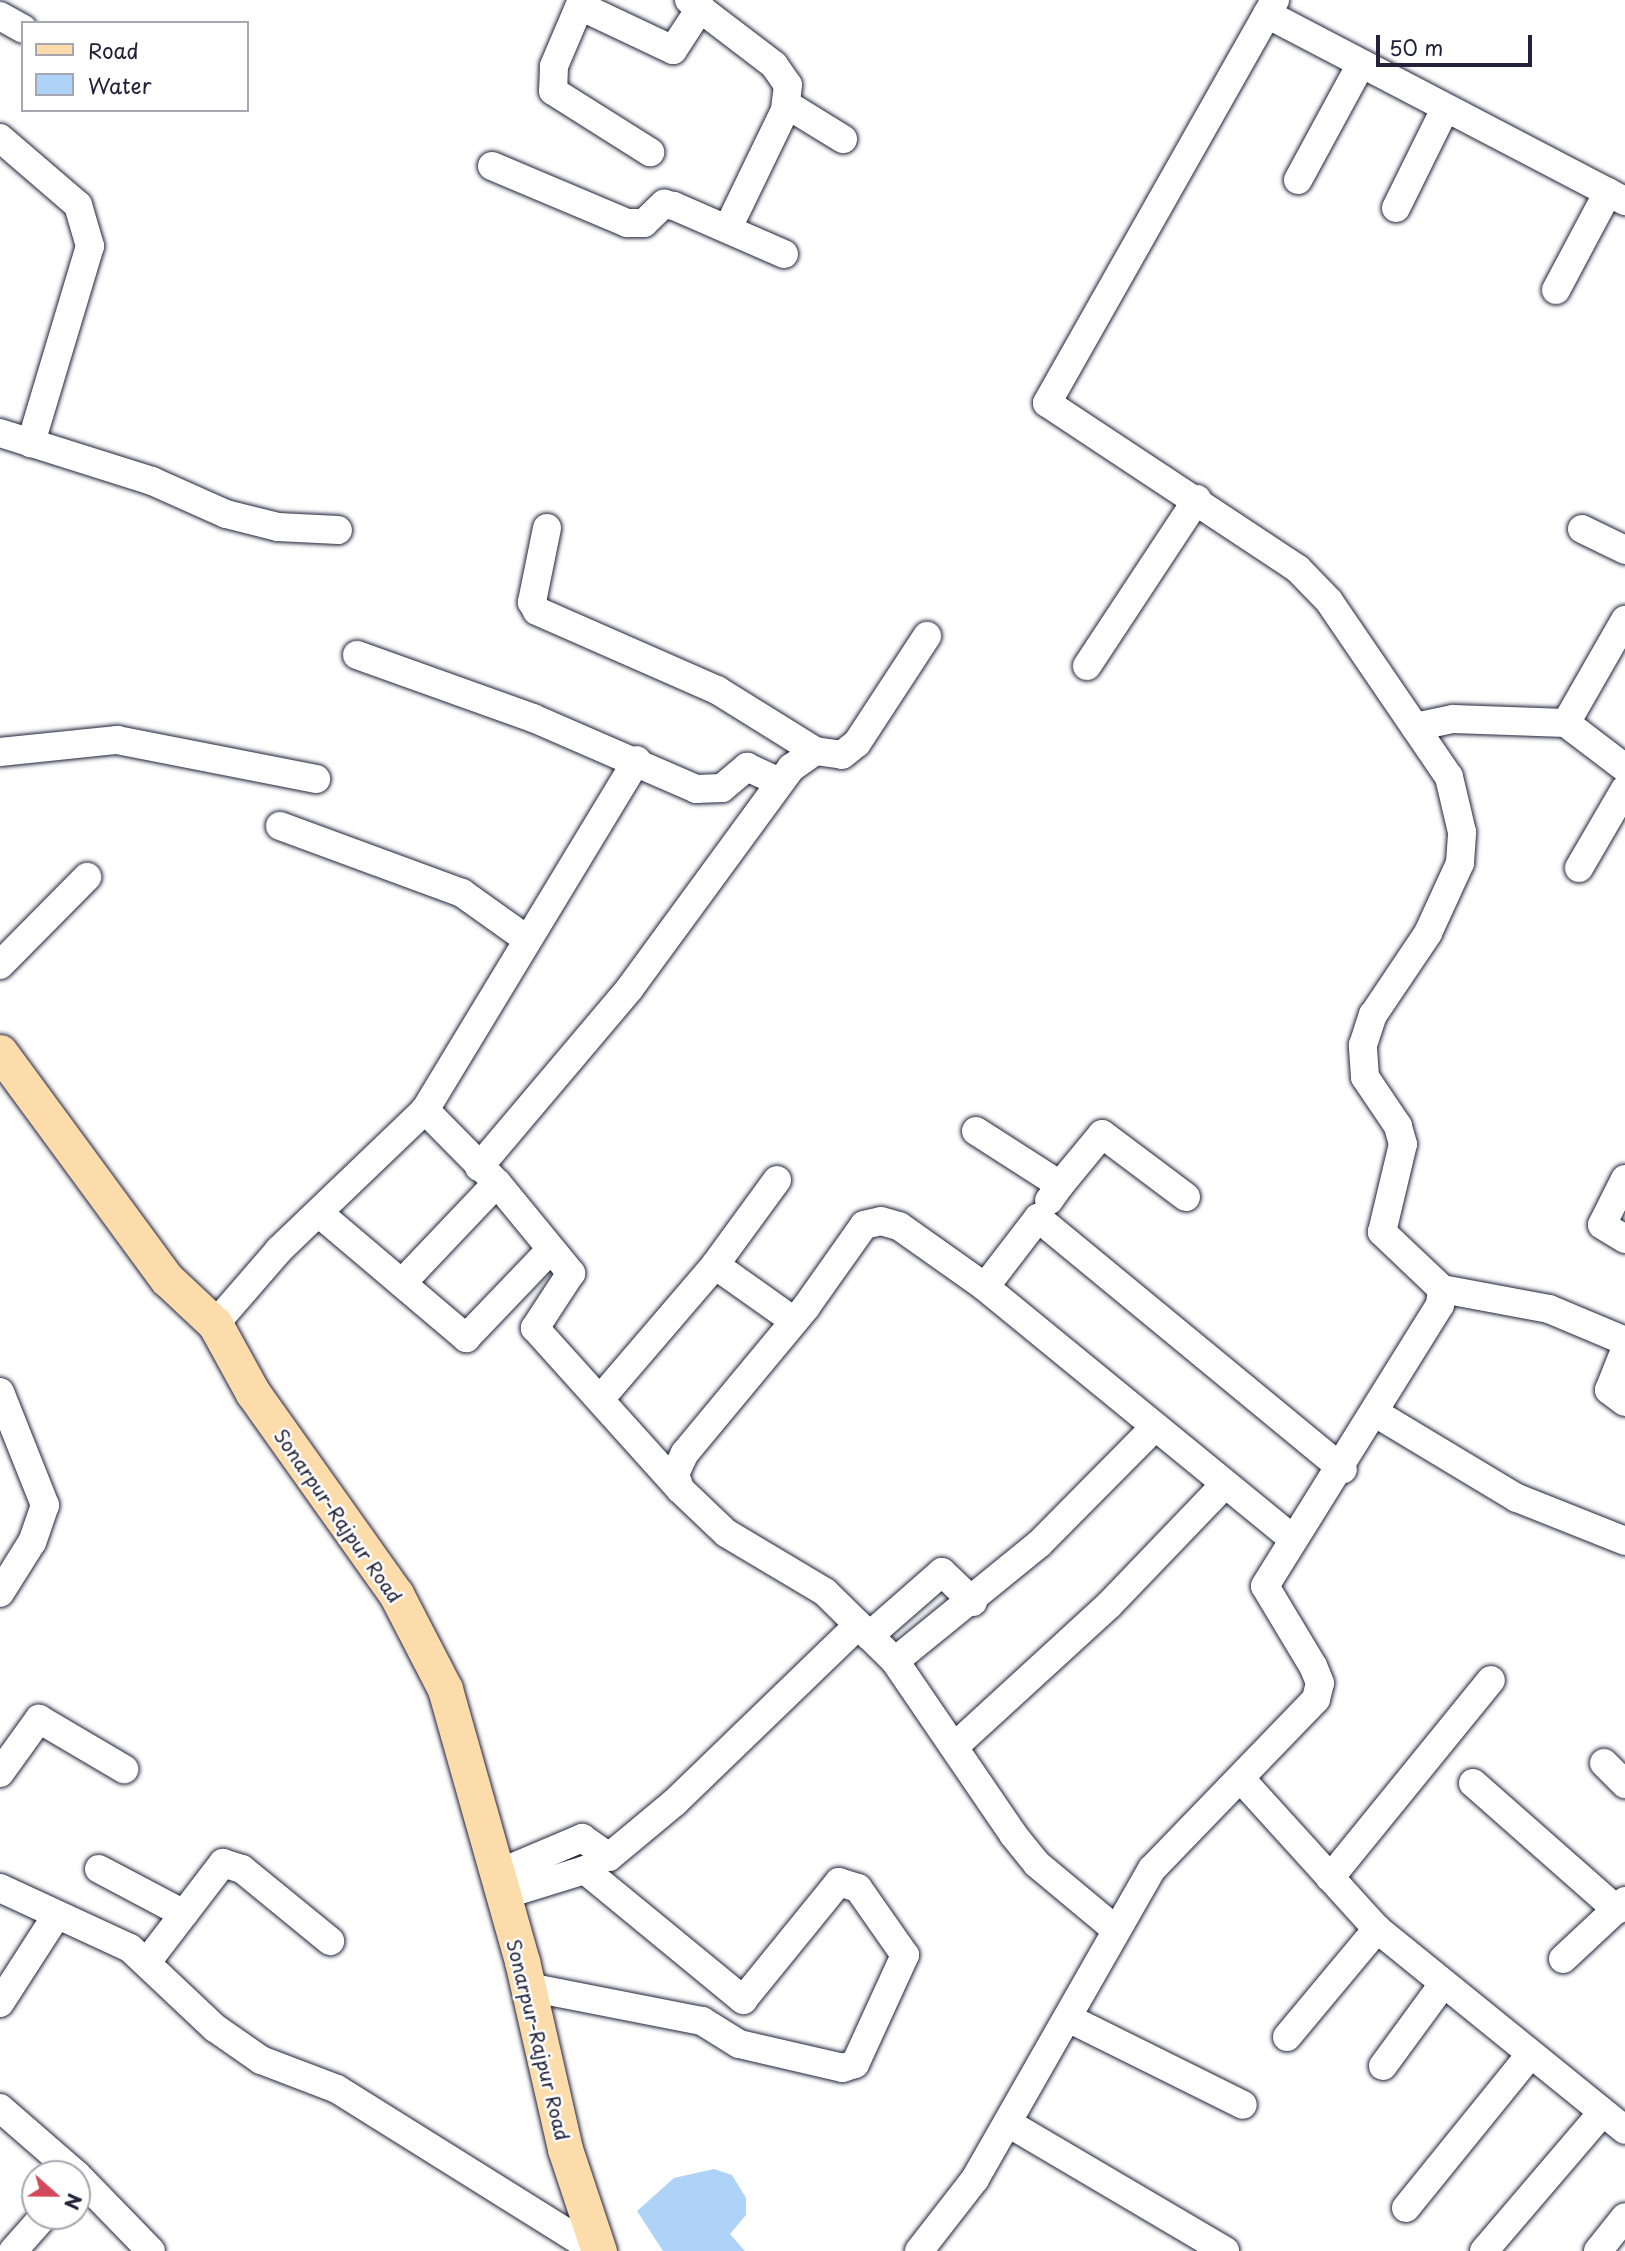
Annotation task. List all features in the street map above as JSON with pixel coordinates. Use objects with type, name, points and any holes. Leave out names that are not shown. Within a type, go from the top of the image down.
[{"type":"main road","name":"Sonarpur-Rajpur Road","points":[[0,1052],[167,1279],[215,1324],[253,1393],[396,1594],[445,1689],[498,1885],[529,1987],[565,2149],[597,2251]]},
{"type":"street","points":[[650,152],[553,91],[554,66],[581,3],[673,50],[682,46],[695,4],[774,65],[788,85],[786,104],[729,226]]},
{"type":"street","points":[[1556,290],[1617,197],[1361,64],[1271,7],[1047,403],[1197,499],[1313,585],[1449,777],[1462,832],[1460,863],[1428,933],[1373,1015],[1363,1045],[1365,1077],[1398,1126],[1403,1144],[1382,1232],[1442,1289],[1549,1309],[1625,1341]]},
{"type":"street","points":[[0,16],[21,28]]},
{"type":"street","points":[[1297,180],[1361,64]]},
{"type":"street","points":[[786,104],[843,139]]},
{"type":"street","points":[[1396,208],[1445,109]]},
{"type":"street","points":[[0,138],[78,205],[90,246],[31,443]]},
{"type":"street","points":[[492,166],[627,223],[644,223],[664,204],[729,226],[784,254]]},
{"type":"street","points":[[0,433],[152,481],[226,514],[278,527],[338,530]]},
{"type":"street","points":[[1087,666],[1197,499]]},
{"type":"street","points":[[547,528],[532,602],[537,611],[717,690],[815,751],[842,755],[857,743],[926,636]]},
{"type":"street","points":[[1582,529],[1625,550]]},
{"type":"street","points":[[1566,723],[1625,620]]},
{"type":"street","points":[[357,655],[637,760],[696,789],[722,788],[747,767],[779,782]]},
{"type":"street","points":[[1415,727],[1453,719],[1566,723],[1625,768]]},
{"type":"street","points":[[0,751],[117,740],[316,779]]},
{"type":"street","points":[[402,1283],[630,988],[779,782],[815,751]]},
{"type":"street","points":[[215,1324],[320,1214],[425,1110],[525,938],[637,760]]},
{"type":"street","points":[[1579,868],[1625,789]]},
{"type":"street","points":[[281,826],[462,892],[525,938]]},
{"type":"street","points":[[0,965],[86,877]]},
{"type":"street","points":[[425,1110],[488,1175],[571,1273],[535,1328],[602,1397],[680,1489],[726,1533],[825,1592],[895,1661],[1037,1864],[1115,1928]]},
{"type":"street","points":[[976,1131],[1060,1185]]},
{"type":"street","points":[[985,1287],[1060,1185],[1102,1134],[1186,1197]]},
{"type":"street","points":[[1625,1179],[1602,1225],[1625,1239]]},
{"type":"street","points":[[602,1397],[715,1265],[777,1180]]},
{"type":"street","points":[[320,1214],[466,1338],[550,1250]]},
{"type":"street","points":[[1038,1218],[1343,1469]]},
{"type":"street","points":[[680,1489],[675,1475],[685,1453],[794,1321],[864,1225],[881,1221],[899,1226],[985,1287],[1153,1429],[1293,1539]]},
{"type":"street","points":[[715,1265],[794,1321]]},
{"type":"street","points":[[919,2251],[962,2199],[1068,2018],[1115,1928],[1152,1869],[1306,1715],[1320,1683],[1265,1586],[1293,1539],[1343,1469],[1428,1330],[1442,1289]]},
{"type":"street","points":[[1625,1350],[1609,1390],[1625,1402]]},
{"type":"street","points":[[0,1392],[45,1505],[32,1542],[3,1582]]},
{"type":"street","points":[[1377,1414],[1517,1498],[1625,1541]]},
{"type":"street","points":[[895,1661],[973,1602],[1153,1429]]},
{"type":"street","points":[[954,1747],[1110,1605],[1224,1485]]},
{"type":"street","points":[[498,1885],[582,1838],[608,1857],[676,1802],[863,1630],[942,1572],[973,1602]]},
{"type":"street","points":[[1330,1878],[1491,1680]]},
{"type":"street","points":[[0,1773],[39,1719],[124,1769]]},
{"type":"street","points":[[1604,1763],[1625,1784]]},
{"type":"street","points":[[1241,1779],[1377,1929],[1601,2114],[1625,2130]]},
{"type":"street","points":[[1473,1783],[1621,1905],[1563,1959]]},
{"type":"street","points":[[147,1962],[223,1863],[232,1864],[330,1941]]},
{"type":"street","points":[[99,1869],[184,1914]]},
{"type":"street","points":[[498,1885],[585,1870],[743,2000],[839,1882],[858,1888],[905,1955],[855,2064],[843,2068],[739,2044],[702,2021],[529,1987]]},
{"type":"street","points":[[0,1888],[147,1962],[215,2028],[261,2060],[337,2089],[597,2251]]},
{"type":"street","points":[[0,2003],[56,1916]]},
{"type":"street","points":[[1287,2037],[1377,1929]]},
{"type":"street","points":[[1383,2066],[1443,1984]]},
{"type":"street","points":[[1068,2018],[1243,2105]]},
{"type":"street","points":[[1406,2208],[1530,2055]]},
{"type":"street","points":[[0,2108],[59,2160]]},
{"type":"street","points":[[1484,2251],[1601,2114]]},
{"type":"street","points":[[1008,2123],[1225,2251]]},
{"type":"street","points":[[91,2190],[151,2251]]},
{"type":"street","points":[[1598,2251],[1625,2217]]},
{"type":"street","points":[[13,2251],[32,2230]]},
{"type":"water","points":[[714,2169],[732,2175],[746,2198],[746,2215],[730,2234],[745,2251],[663,2251],[637,2211],[674,2178]]}]
